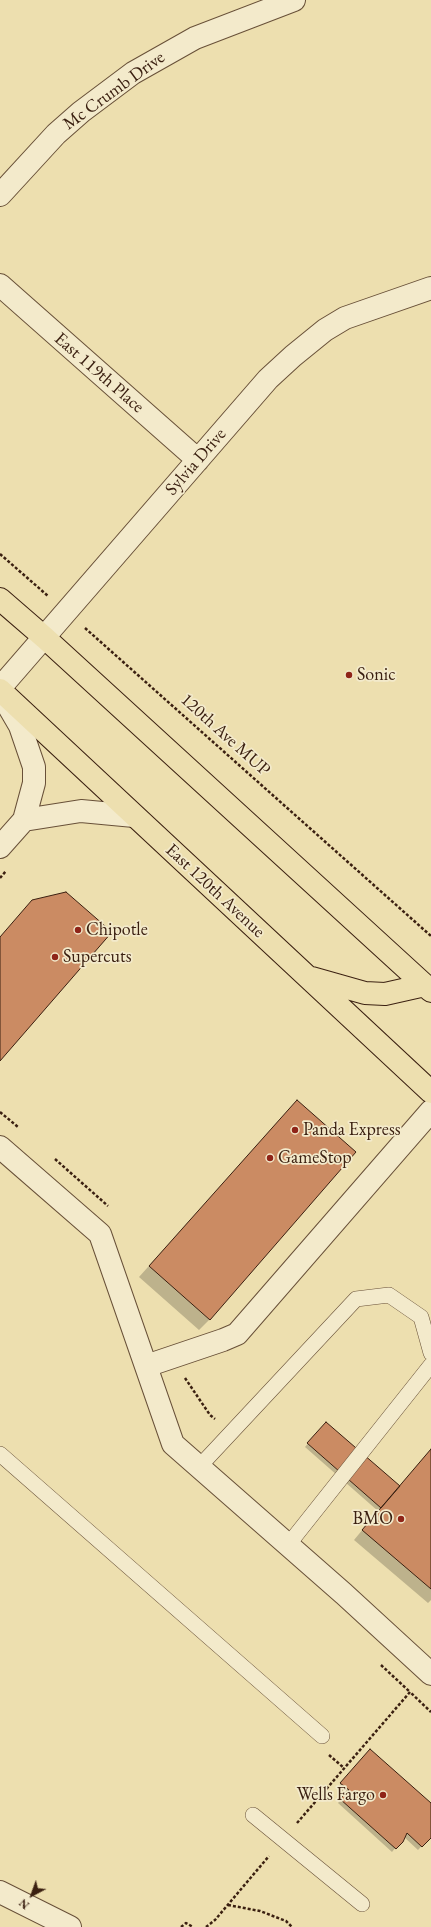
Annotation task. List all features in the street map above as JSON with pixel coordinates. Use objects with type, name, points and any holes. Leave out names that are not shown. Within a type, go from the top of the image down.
[{"type":"main road","points":[[0,599],[45,638],[428,988]]},
{"type":"main road","name":"East 120th Avenue","points":[[0,690],[431,1092]]},
{"type":"main road","points":[[307,976],[365,993],[385,994],[428,988]]},
{"type":"street","name":"Mc Crumb Drive","points":[[0,195],[56,134],[81,112],[134,73],[195,38],[294,0]]},
{"type":"street","name":"East 119th Place","points":[[0,285],[198,460]]},
{"type":"street","name":"Sylvia Drive","points":[[0,690],[268,379],[292,356],[325,330],[345,318],[431,288]]},
{"type":"street","points":[[0,690],[20,726],[34,767],[34,783],[24,820],[0,847]]},
{"type":"street","points":[[24,820],[81,810],[134,816]]},
{"type":"street","points":[[146,1366],[237,1334],[431,1111]]},
{"type":"street","points":[[0,1147],[100,1234],[173,1444],[288,1544],[431,1674]]},
{"type":"street","points":[[0,1892],[70,1927]]},
{"type":"lane","points":[[199,1467],[356,1299],[389,1295],[421,1318],[431,1353]]},
{"type":"lane","points":[[288,1544],[431,1365]]},
{"type":"lane","points":[[0,1454],[322,1736]]},
{"type":"lane","points":[[253,1815],[362,1904]]},
{"type":"path","name":"120th Ave MUP","points":[[0,554],[431,936]]},
{"type":"path","points":[[381,1665],[431,1712]]},
{"type":"path","points":[[206,1927],[228,1905],[410,1692]]},
{"type":"path","points":[[228,1905],[260,1911],[286,1921],[292,1927]]},
{"type":"path","points":[[181,1927],[186,1923],[193,1927]]},
{"type":"building","points":[[66,892],[112,932],[0,1061],[0,937],[32,900]]},
{"type":"building","points":[[297,1100],[356,1152],[210,1320],[149,1266]]},
{"type":"building","points":[[326,1422],[400,1486],[381,1508],[307,1443]]},
{"type":"building","name":"BMO","points":[[431,1449],[431,1589],[362,1530]]},
{"type":"building","name":"Wells Fargo","points":[[370,1749],[431,1803],[431,1838],[422,1847],[407,1833],[403,1842],[396,1849],[340,1799],[349,1790],[340,1783]]},
{"type":"place","name":"Sonic","points":[[349,675]]},
{"type":"place","name":"Chipotle","points":[[78,930]]},
{"type":"place","name":"Supercuts","points":[[55,957]]},
{"type":"place","name":"Panda Express","points":[[295,1130]]},
{"type":"place","name":"GameStop","points":[[270,1158]]},
{"type":"place","name":"BMO","points":[[401,1519]]},
{"type":"place","name":"Wells Fargo","points":[[383,1795]]}]
